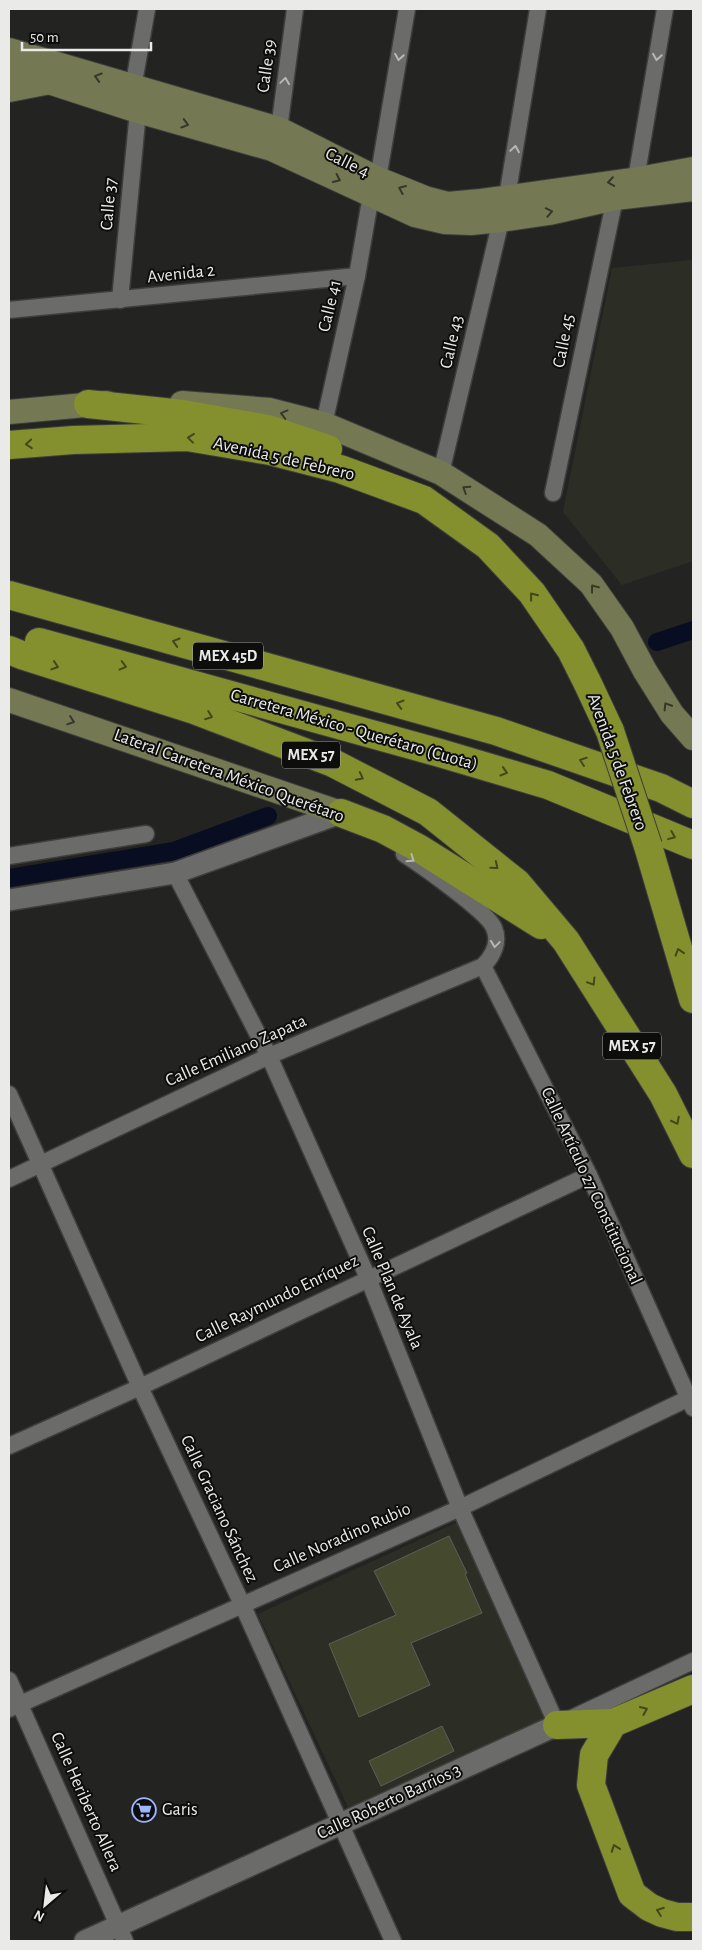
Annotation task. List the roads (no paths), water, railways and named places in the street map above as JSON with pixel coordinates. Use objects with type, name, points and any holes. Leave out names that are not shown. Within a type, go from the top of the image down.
[{"type":"highway","points":[[88,404],[183,414],[268,429],[339,453],[424,500]]},
{"type":"highway","name":"Avenida 5 de Febrero","points":[[9,445],[73,440],[188,437],[270,451],[340,469],[424,500],[488,546],[532,593],[571,650],[610,731],[648,846],[693,999]]},
{"type":"highway","name":"Carretera México - Querétaro (Cuota)","points":[[9,595],[496,731],[661,788],[693,804]]},
{"type":"highway","name":"Carretera México - Querétaro (Cuota)","points":[[9,635],[440,753],[548,785],[693,845]]},
{"type":"highway","name":"MEX 57","points":[[9,650],[194,710],[324,759],[428,812],[517,883],[566,941],[663,1094],[693,1154]]},
{"type":"highway","points":[[341,814],[384,829],[420,849],[566,941]]},
{"type":"highway","points":[[557,1725],[613,1723],[693,1689]]},
{"type":"highway","points":[[613,1723],[594,1755],[591,1785],[632,1894],[649,1907],[662,1913],[677,1917],[693,1917]]},
{"type":"main road","name":"Calle 4","points":[[9,50],[133,88],[279,129],[374,187],[415,216],[444,222],[471,223],[501,220],[549,213],[614,198],[693,189]]},
{"type":"main road","name":"Calle 4","points":[[9,69],[138,110],[272,149],[374,187],[448,204],[636,179],[693,169]]},
{"type":"main road","points":[[9,90],[46,82]]},
{"type":"main road","points":[[9,412],[88,404],[174,402],[270,410],[324,424],[441,473],[538,534],[591,584],[622,628],[645,671],[672,714],[693,738]]},
{"type":"main road","name":"Lateral Carretera México Querétaro","points":[[9,700],[341,814]]},
{"type":"street","points":[[133,88],[146,9]]},
{"type":"street","name":"Calle 39","points":[[279,129],[296,9]]},
{"type":"street","name":"Calle 41","points":[[324,424],[357,276],[407,9]]},
{"type":"street","points":[[507,197],[538,9]]},
{"type":"street","points":[[636,179],[665,9]]},
{"type":"street","name":"Calle 37","points":[[120,300],[138,110]]},
{"type":"street","name":"Calle 45","points":[[554,493],[614,198]]},
{"type":"street","name":"Calle 43","points":[[441,473],[501,220]]},
{"type":"street","name":"Avenida 2","points":[[9,310],[357,276]]},
{"type":"street","points":[[9,900],[175,873],[341,814]]},
{"type":"street","name":"Lateral Carretera México Querétaro","points":[[341,814],[413,860],[489,919],[494,926],[496,943],[489,960],[483,966]]},
{"type":"street","points":[[9,856],[146,834]]},
{"type":"street","name":"Calle Plan de Ayala","points":[[175,873],[269,1056],[368,1278],[460,1508],[557,1725]]},
{"type":"street","name":"Calle Emiliano Zapata","points":[[9,1179],[269,1056],[483,966]]},
{"type":"street","name":"Calle Artículo 27 Constitucional","points":[[483,966],[590,1175],[691,1403]]},
{"type":"street","name":"Calle Graciano Sánchez","points":[[9,1094],[140,1387],[242,1604],[393,1941]]},
{"type":"street","name":"Calle Raymundo Enríquez","points":[[9,1446],[140,1387],[590,1175]]},
{"type":"street","name":"Calle Noradino Rubio","points":[[14,1707],[691,1403]]},
{"type":"street","name":"Calle Roberto Barrios 3","points":[[85,1941],[122,1934],[340,1825],[693,1661]]},
{"type":"street","name":"Calle Heriberto Allera","points":[[9,1680],[14,1707],[122,1934]]},
{"type":"waterway","points":[[657,642],[693,630]]},
{"type":"waterway","points":[[9,878],[174,851],[268,816]]},
{"type":"place","name":"Garis","points":[[144,1810]]}]
